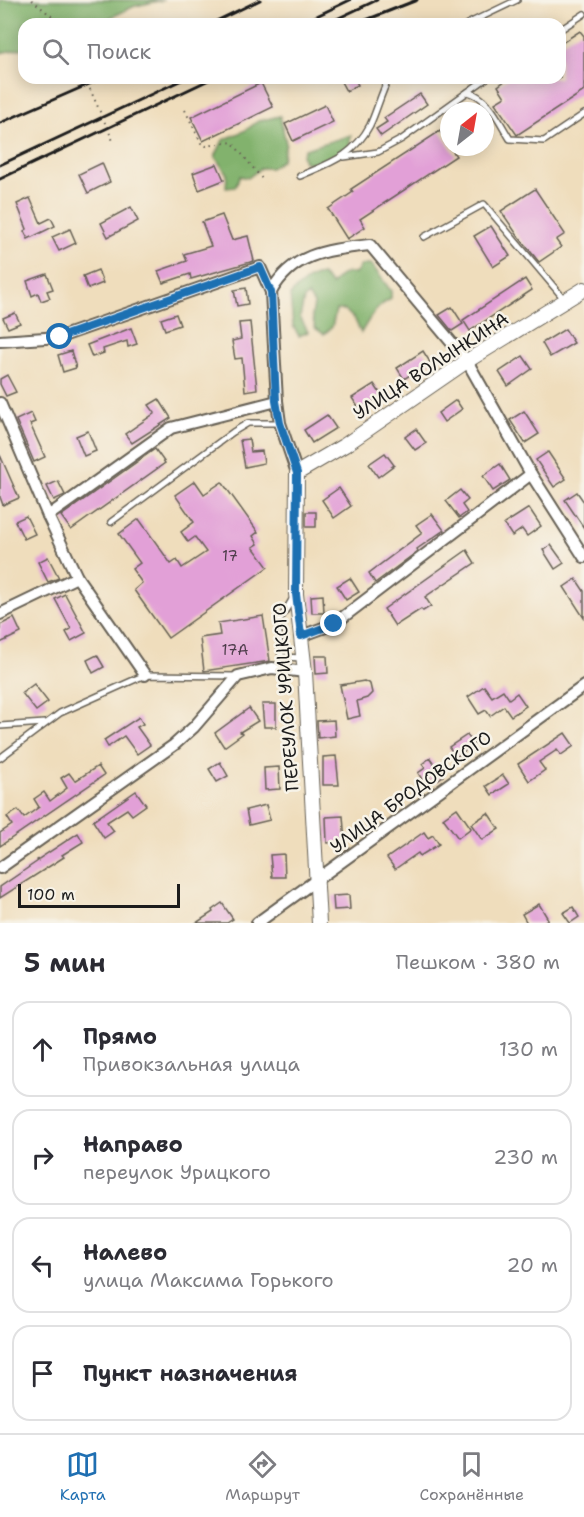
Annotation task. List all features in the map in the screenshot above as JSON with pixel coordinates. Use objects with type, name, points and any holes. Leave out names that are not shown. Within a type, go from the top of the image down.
[{"type":"street","points":[[0,341],[60,337],[260,267],[271,292],[294,264],[324,251],[370,245],[467,361],[531,474],[584,557]]},
{"type":"street","name":"УЛИЦА ВОЛЫНКИНА","points":[[297,473],[345,445],[467,361],[584,289]]},
{"type":"street","name":"ПЕРЕУЛОК УРИЦКОГО","points":[[271,292],[276,401],[280,423],[297,473],[296,594],[305,665],[319,923]]},
{"type":"street","points":[[48,516],[171,428],[276,401]]},
{"type":"street","points":[[0,403],[48,516],[77,577],[145,675]]},
{"type":"street","points":[[301,636],[334,624],[531,474]]},
{"type":"street","points":[[0,614],[77,577]]},
{"type":"street","points":[[0,868],[174,746],[194,727],[238,676],[272,668],[305,665]]},
{"type":"street","name":"УЛИЦА БРОДОВСКОГО","points":[[257,923],[584,686]]},
{"type":"lane","points":[[480,18],[517,0]]},
{"type":"lane","points":[[566,27],[583,17]]},
{"type":"lane","points":[[344,157],[359,143],[371,124],[385,84]]},
{"type":"lane","points":[[300,176],[344,157],[378,152],[402,139],[479,84]]},
{"type":"lane","points":[[468,92],[480,95],[510,139],[544,141],[584,114]]},
{"type":"lane","points":[[424,237],[484,204],[565,300]]},
{"type":"lane","points":[[111,522],[248,423],[280,423]]},
{"type":"lane","points":[[296,594],[278,623],[281,657],[305,665]]},
{"type":"lane","points":[[0,758],[60,713],[145,675],[238,676]]},
{"type":"lane","points":[[0,726],[47,723]]},
{"type":"path","points":[[32,0],[54,18]]},
{"type":"path","points":[[89,84],[114,143]]},
{"type":"path","points":[[185,110],[201,143],[206,146],[232,142],[263,180]]},
{"type":"green space","points":[[0,0],[164,0],[135,6],[110,18],[18,18],[18,49],[0,53]]},
{"type":"green space","points":[[280,116],[286,143],[282,160],[271,168],[261,168],[248,178],[240,176],[235,187],[226,188],[227,174],[215,157],[223,140],[246,130],[258,121]]},
{"type":"green space","points":[[351,135],[349,147],[339,154],[322,161],[304,162],[302,155],[305,149]]},
{"type":"green space","points":[[371,264],[391,291],[391,299],[377,309],[361,333],[355,320],[345,310],[336,310],[332,327],[324,334],[315,328],[312,315],[314,304],[308,295],[304,299],[300,317],[308,332],[299,336],[293,326],[290,295],[313,277],[322,275],[332,285],[342,275],[356,273],[361,265]]},
{"type":"building","points":[[580,31],[584,36],[584,91],[517,135],[495,103],[505,97],[498,86],[501,84],[566,84],[566,40]]},
{"type":"building","points":[[259,84],[262,84],[273,107],[203,141],[191,117]]},
{"type":"building","points":[[342,84],[358,85],[346,91]]},
{"type":"building","points":[[420,94],[427,104],[381,136],[376,129],[387,122],[384,118]]},
{"type":"building","points":[[325,105],[333,122],[293,141],[285,124]]},
{"type":"building","points":[[440,131],[440,156],[456,156],[360,219],[365,227],[347,239],[328,209],[353,192],[351,189]]},
{"type":"building","points":[[102,163],[110,182],[88,193],[79,174]]},
{"type":"building","points":[[217,164],[224,180],[199,190],[193,173]]},
{"type":"building","points":[[535,189],[565,234],[556,240],[561,247],[539,262],[501,211]]},
{"type":"building","points":[[30,198],[41,223],[51,218],[55,226],[28,239],[24,231],[27,229],[17,204]]},
{"type":"building","points":[[131,207],[138,221],[108,237],[101,223]]},
{"type":"building","points":[[222,215],[232,240],[248,236],[254,261],[191,279],[190,274],[163,283],[158,271],[187,261],[184,254],[211,246],[202,222]]},
{"type":"building","points":[[491,226],[510,256],[493,267],[474,236]]},
{"type":"building","points":[[70,229],[76,243],[59,251],[52,237]]},
{"type":"building","points":[[98,270],[103,283],[88,289],[83,276]]},
{"type":"building","points":[[47,274],[53,289],[47,291],[50,298],[41,301],[38,293],[32,296],[27,281]]},
{"type":"building","points":[[525,279],[532,290],[470,331],[463,320]]},
{"type":"building","points":[[246,288],[248,304],[237,306],[234,290]]},
{"type":"building","points":[[452,307],[463,324],[452,331],[439,315]]},
{"type":"building","points":[[15,313],[20,323],[8,328],[3,318]]},
{"type":"building","points":[[176,314],[180,325],[165,330],[161,319]]},
{"type":"building","points":[[250,322],[257,389],[245,391],[242,358],[235,359],[232,341],[241,339],[239,323]]},
{"type":"building","points":[[131,328],[137,344],[128,347],[127,341],[103,349],[104,353],[92,357],[87,345]]},
{"type":"building","points":[[565,329],[574,343],[550,357],[542,343]]},
{"type":"building","points":[[71,351],[76,368],[63,372],[58,355]]},
{"type":"building","points":[[423,351],[430,362],[404,379],[397,368]]},
{"type":"building","points":[[523,356],[532,369],[508,386],[499,372]]},
{"type":"building","points":[[7,375],[16,392],[6,396],[0,379]]},
{"type":"building","points":[[374,384],[382,396],[360,410],[352,398]]},
{"type":"building","points":[[159,399],[171,418],[132,443],[125,434],[155,413],[149,405]]},
{"type":"building","points":[[456,400],[462,409],[444,422],[438,413]]},
{"type":"building","points":[[524,411],[539,434],[525,443],[510,420]]},
{"type":"building","points":[[31,413],[35,422],[30,424],[45,457],[34,462],[16,420]]},
{"type":"building","points":[[327,415],[336,428],[312,443],[304,430]]},
{"type":"building","points":[[416,429],[426,443],[415,450],[405,437]]},
{"type":"building","points":[[88,431],[96,451],[84,456],[76,436]]},
{"type":"building","points":[[249,439],[251,452],[262,451],[264,463],[245,467],[240,440]]},
{"type":"building","points":[[155,449],[165,463],[71,530],[61,516]]},
{"type":"building","points":[[548,452],[566,479],[554,487],[536,460]]},
{"type":"building","points":[[385,453],[394,465],[378,477],[369,464]]},
{"type":"building","points":[[0,455],[19,498],[3,505],[0,497]]},
{"type":"building","points":[[500,464],[510,480],[493,491],[483,476]]},
{"type":"building","points":[[58,481],[65,495],[54,500],[47,486]]},
{"type":"building","points":[[195,481],[204,494],[222,482],[258,532],[253,536],[258,544],[253,547],[268,567],[168,638],[134,590],[142,583],[132,569],[140,563],[119,534],[139,519],[171,564],[177,560],[182,568],[206,552],[195,537],[188,542],[181,532],[194,522],[175,495]]},
{"type":"building","points":[[339,488],[351,506],[334,518],[322,500]]},
{"type":"building","points":[[460,490],[468,500],[462,505],[467,512],[459,518],[446,501]]},
{"type":"building","points":[[577,492],[584,502],[584,528],[565,500]]},
{"type":"building","points":[[529,508],[541,526],[527,536],[522,529],[512,536],[504,524]]},
{"type":"building","points":[[306,512],[316,512],[316,527],[306,527]]},
{"type":"building","points":[[432,514],[444,530],[375,583],[369,573],[422,533],[416,525]]},
{"type":"building","points":[[26,516],[35,534],[24,539],[15,521]]},
{"type":"building","points":[[551,545],[564,563],[555,569],[543,550]]},
{"type":"building","points":[[467,550],[475,563],[425,597],[431,606],[423,611],[421,609],[395,626],[384,609]]},
{"type":"building","points":[[48,557],[59,578],[48,582],[38,562]]},
{"type":"building","points":[[350,578],[359,592],[346,600],[337,586]]},
{"type":"building","points":[[576,579],[584,591],[584,618],[564,587]]},
{"type":"building","points":[[65,594],[86,633],[71,641],[66,632],[71,629],[55,599]]},
{"type":"building","points":[[323,595],[324,613],[312,613],[311,596]]},
{"type":"building","points":[[263,616],[270,661],[204,671],[200,638],[220,635],[218,623]]},
{"type":"building","points":[[14,618],[21,633],[0,643],[0,625]]},
{"type":"building","points":[[97,655],[104,667],[93,673],[87,660]]},
{"type":"building","points":[[315,656],[327,656],[328,673],[316,674]]},
{"type":"building","points":[[364,681],[370,684],[372,693],[367,698],[357,701],[360,716],[347,719],[340,685]]},
{"type":"building","points":[[34,684],[48,702],[36,711],[22,693]]},
{"type":"building","points":[[484,686],[492,697],[503,690],[509,699],[517,693],[526,706],[511,716],[504,706],[490,716],[486,710],[479,714],[468,697]]},
{"type":"building","points":[[262,704],[276,704],[276,727],[264,727]]},
{"type":"building","points":[[249,708],[258,721],[240,732],[242,734],[224,747],[215,733]]},
{"type":"building","points":[[139,717],[143,724],[137,727],[150,745],[137,754],[124,736],[108,747],[104,740]]},
{"type":"building","points":[[334,720],[335,736],[318,738],[317,721]]},
{"type":"building","points":[[565,733],[574,746],[561,755],[557,750],[539,762],[545,770],[529,781],[518,764]]},
{"type":"building","points":[[467,735],[474,744],[456,757],[449,747]]},
{"type":"building","points":[[336,756],[339,785],[323,785],[323,757]]},
{"type":"building","points":[[430,758],[443,776],[433,783],[429,777],[423,781],[418,773],[425,768],[422,764]]},
{"type":"building","points":[[220,762],[228,776],[217,782],[209,769]]},
{"type":"building","points":[[98,766],[104,775],[0,846],[0,833],[12,825],[7,817],[18,810],[24,818],[39,807],[34,799],[44,792],[50,801],[67,788],[61,778],[69,773],[75,781]]},
{"type":"building","points":[[279,767],[280,789],[265,790],[264,768]]},
{"type":"building","points":[[503,775],[509,784],[492,795],[486,786]]},
{"type":"building","points":[[136,791],[146,805],[132,815],[127,809],[107,822],[114,831],[104,838],[93,821]]},
{"type":"building","points":[[266,805],[270,820],[249,825],[246,810]]},
{"type":"building","points":[[457,808],[471,828],[458,838],[443,818]]},
{"type":"building","points":[[488,813],[499,829],[482,840],[471,824]]},
{"type":"building","points":[[343,816],[345,842],[327,843],[326,817]]},
{"type":"building","points":[[424,832],[428,838],[433,835],[439,844],[420,856],[418,853],[395,869],[387,858]]},
{"type":"building","points":[[78,833],[83,842],[62,855],[64,857],[0,898],[0,887]]},
{"type":"building","points":[[284,854],[285,877],[272,877],[270,855]]},
{"type":"building","points":[[349,895],[350,909],[334,910],[333,896]]},
{"type":"building","points":[[222,903],[233,919],[227,923],[196,923],[213,912],[212,910]]},
{"type":"building","points":[[539,904],[548,919],[542,923],[527,923],[522,914]]},
{"type":"building","points":[[573,907],[579,917],[570,923],[563,913]]},
{"type":"railway","points":[[222,18],[260,0]]},
{"type":"railway","points":[[312,18],[350,0]]},
{"type":"railway","points":[[339,18],[377,0]]},
{"type":"railway","points":[[371,18],[417,0]]},
{"type":"railway","points":[[0,123],[89,84]]},
{"type":"railway","points":[[0,165],[173,84]]},
{"type":"railway","points":[[0,179],[200,84]]},
{"type":"route","points":[[60,337],[260,267],[271,292],[276,401],[280,423],[297,473],[296,594],[301,636],[334,624]]}]
